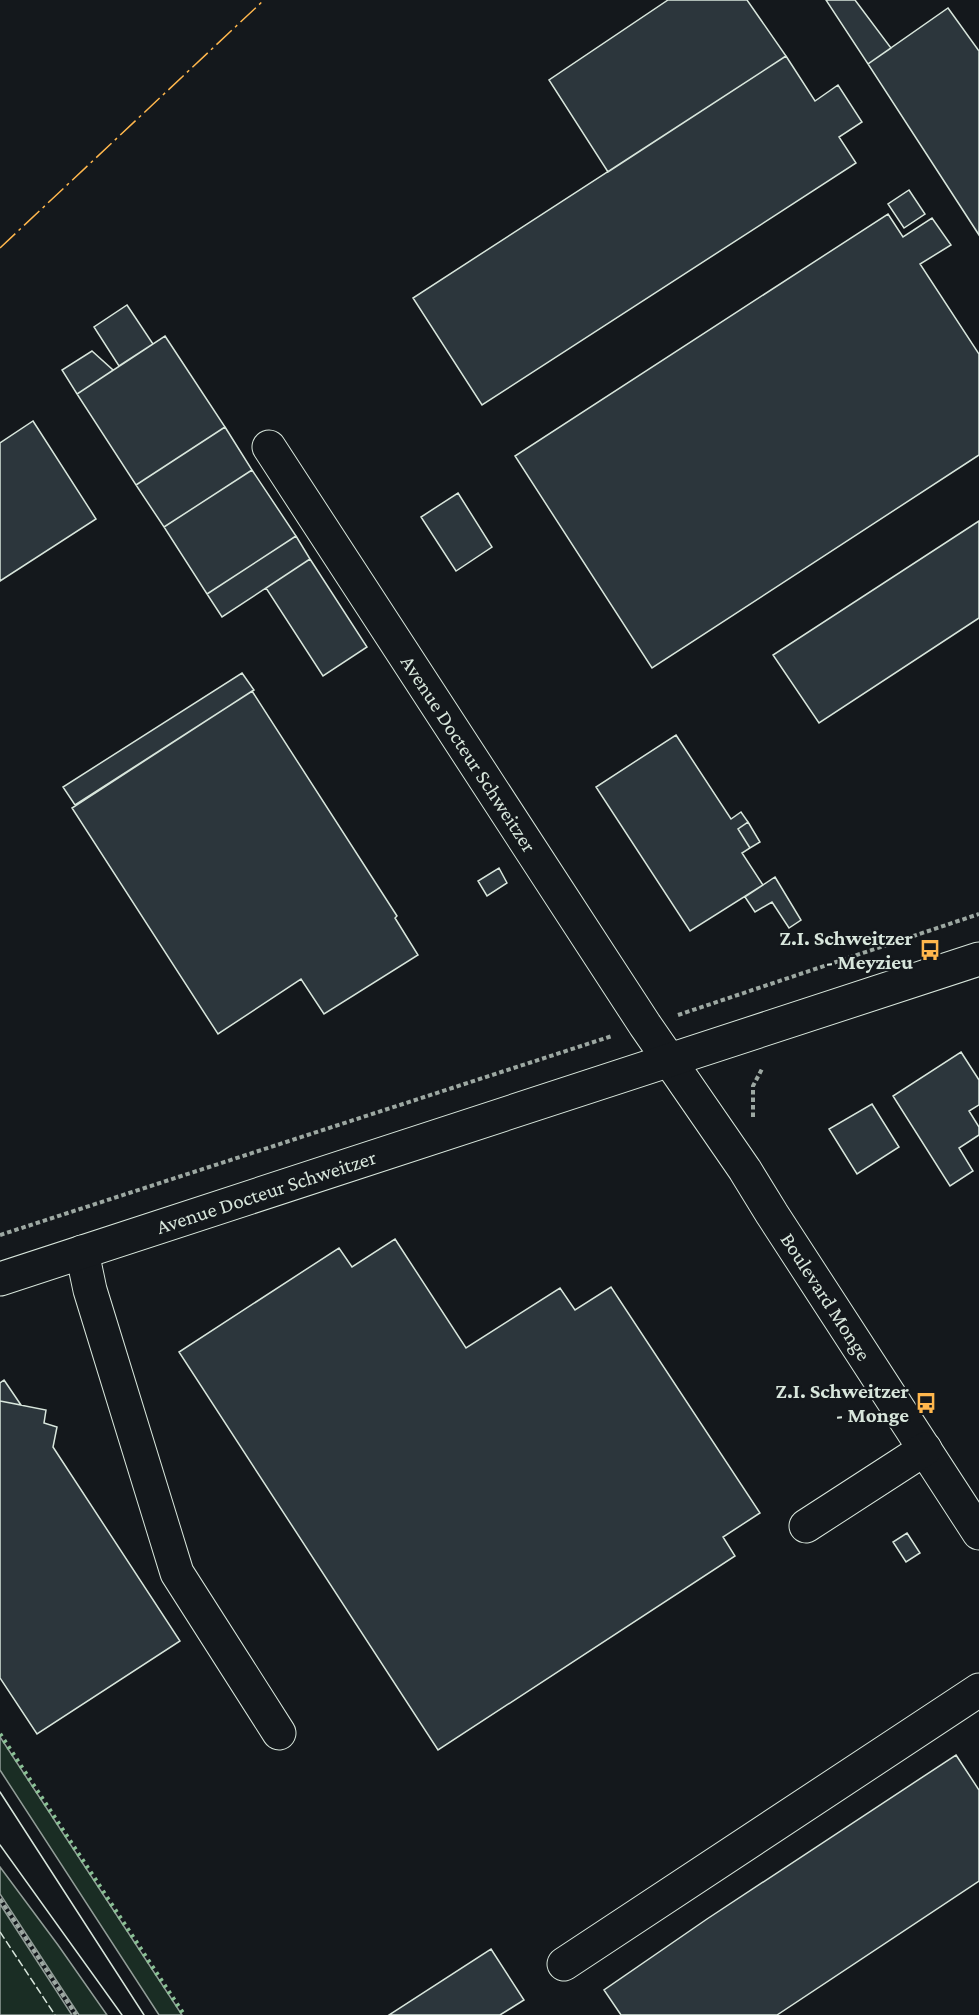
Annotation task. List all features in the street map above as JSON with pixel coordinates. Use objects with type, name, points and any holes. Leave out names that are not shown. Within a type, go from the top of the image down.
[{"type":"street","name":"Avenue Docteur Schweitzer","points":[[269,447],[669,1061]]},
{"type":"street","name":"Avenue Docteur Schweitzer","points":[[0,1279],[979,959]]},
{"type":"street","name":"Boulevard Monge","points":[[669,1061],[745,1170],[979,1533]]},
{"type":"street","points":[[82,1252],[90,1290],[177,1573],[279,1733]]},
{"type":"street","points":[[806,1526],[925,1449]]},
{"type":"street","points":[[564,1964],[979,1690]]},
{"type":"path","points":[[677,1015],[979,914]]},
{"type":"path","points":[[0,1236],[616,1035]]},
{"type":"path","points":[[0,1899],[76,2015]]},
{"type":"green space","points":[[0,1737],[182,2015],[159,2015],[0,1770]]},
{"type":"green space","points":[[0,1867],[107,2015],[79,2015],[0,1894]]},
{"type":"green space","points":[[0,1904],[72,2015],[0,2015]]},
{"type":"building","points":[[668,0],[747,0],[786,56],[608,172],[549,80]]},
{"type":"building","points":[[826,0],[855,0],[891,48],[868,64]]},
{"type":"building","points":[[948,8],[979,51],[979,235],[868,64]]},
{"type":"building","points":[[786,56],[815,101],[838,85],[862,122],[839,137],[856,163],[482,405],[413,298]]},
{"type":"building","points":[[909,190],[925,214],[904,228],[888,204]]},
{"type":"building","points":[[888,214],[903,237],[932,218],[951,245],[920,264],[979,354],[979,455],[652,668],[515,456]]},
{"type":"building","points":[[127,305],[153,344],[119,366],[94,327]]},
{"type":"building","points":[[165,336],[225,427],[136,485],[77,394]]},
{"type":"building","points":[[92,351],[113,370],[77,394],[62,370]]},
{"type":"building","points":[[33,421],[96,519],[0,581],[0,443]]},
{"type":"building","points":[[225,427],[252,470],[164,527],[136,485]]},
{"type":"building","points":[[252,470],[296,536],[207,594],[164,527]]},
{"type":"building","points":[[458,493],[492,547],[456,571],[421,517]]},
{"type":"building","points":[[979,521],[979,618],[819,723],[773,655]]},
{"type":"building","points":[[296,536],[310,559],[222,617],[207,594]]},
{"type":"building","points":[[310,559],[367,647],[323,676],[266,588]]},
{"type":"building","points":[[242,673],[254,690],[75,805],[63,787]]},
{"type":"building","points":[[252,691],[397,916],[395,918],[418,955],[324,1014],[301,979],[218,1034],[72,808]]},
{"type":"building","points":[[676,735],[731,819],[741,812],[748,822],[738,829],[750,848],[742,853],[763,885],[690,931],[596,787]]},
{"type":"building","points":[[748,822],[760,842],[750,848],[738,829]]},
{"type":"building","points":[[499,868],[507,883],[487,896],[478,881]]},
{"type":"building","points":[[775,877],[801,920],[789,928],[772,902],[755,912],[745,897]]},
{"type":"building","points":[[961,1052],[979,1080],[979,1105],[969,1111],[979,1127],[979,1135],[959,1148],[973,1171],[950,1186],[893,1096]]},
{"type":"building","points":[[872,1104],[899,1147],[857,1174],[829,1129]]},
{"type":"building","points":[[395,1239],[466,1348],[560,1288],[575,1310],[611,1287],[760,1513],[723,1537],[735,1556],[438,1750],[179,1352],[339,1248],[352,1267]]},
{"type":"building","points":[[4,1380],[21,1405],[0,1401],[0,1383]]},
{"type":"building","points":[[0,1401],[46,1410],[44,1423],[57,1427],[53,1447],[180,1641],[37,1734],[0,1678]]},
{"type":"building","points":[[907,1533],[920,1553],[906,1562],[893,1542]]},
{"type":"building","points":[[956,1755],[979,1790],[979,1881],[777,2015],[621,2015],[604,1990],[707,1919]]},
{"type":"building","points":[[491,1949],[524,2000],[500,2015],[389,2015]]},
{"type":"tram line","points":[[0,1792],[144,2015]]},
{"type":"tram line","points":[[0,1845],[122,2015]]},
{"type":"hedge","points":[[0,1734],[184,2015]]},
{"type":"fence","points":[[0,1932],[55,2015]]},
{"type":"power","points":[[0,248],[264,0]]},
{"type":"place","name":"Z.I. Schweitzer - Meyzieu","points":[[930,950]]},
{"type":"place","name":"Z.I. Schweitzer - Monge","points":[[926,1403]]}]
